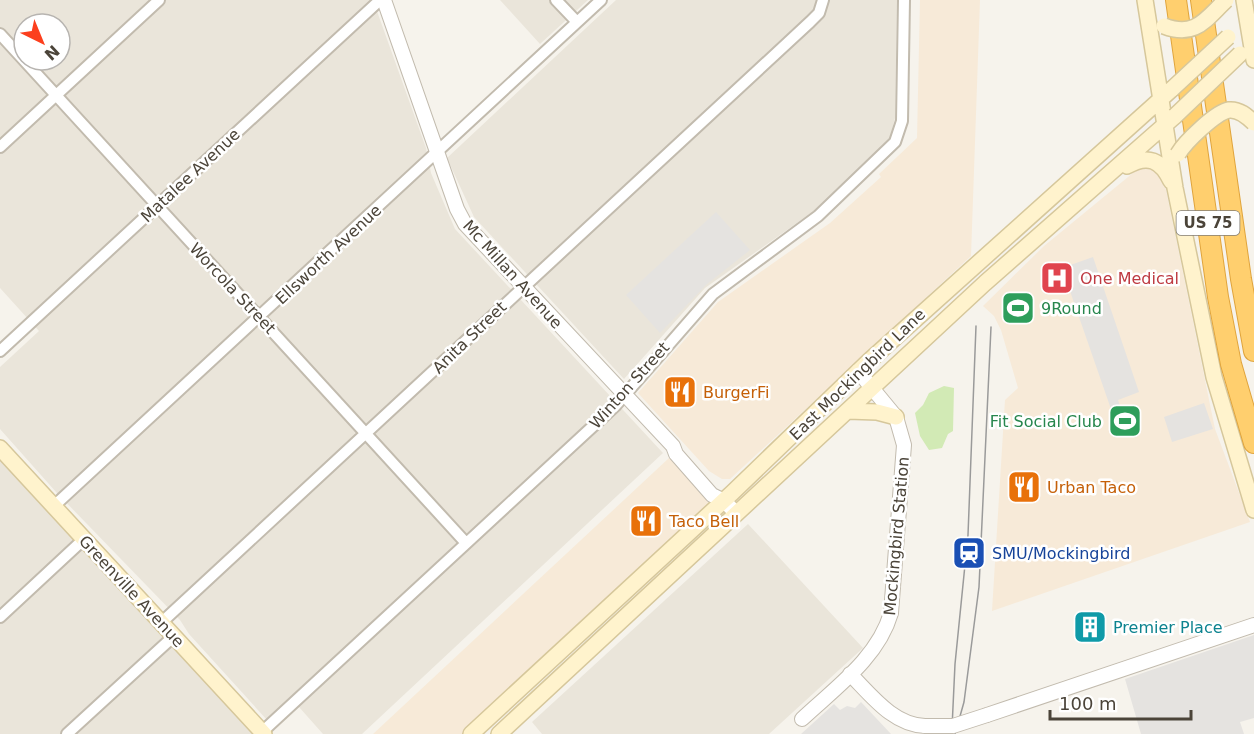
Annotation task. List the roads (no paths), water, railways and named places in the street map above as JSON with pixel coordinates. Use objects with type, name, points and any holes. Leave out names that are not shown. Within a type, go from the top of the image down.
[{"type":"highway","name":"US 75","points":[[1176,0],[1218,297],[1231,364],[1254,443]]},
{"type":"highway","name":"US 75","points":[[1201,0],[1241,279],[1254,351]]},
{"type":"main road","points":[[1146,5],[1164,26],[1179,32],[1199,26],[1226,0]]},
{"type":"main road","points":[[1244,0],[1251,16],[1253,42]]},
{"type":"main road","points":[[1146,5],[1167,93],[1175,159],[1175,188],[1214,377],[1254,510]]},
{"type":"main road","name":"East Mockingbird Lane","points":[[471,734],[724,501],[858,371],[1251,16]]},
{"type":"main road","name":"East Mockingbird Lane","points":[[499,734],[1041,233],[1247,57],[1253,42]]},
{"type":"main road","points":[[1175,159],[1185,144],[1220,113],[1236,110],[1254,123]]},
{"type":"main road","points":[[1104,180],[1138,160],[1149,158],[1162,165],[1175,188]]},
{"type":"main road","points":[[1026,218],[1041,233]]},
{"type":"main road","points":[[922,313],[937,329]]},
{"type":"main road","points":[[848,411],[877,412],[896,417]]},
{"type":"main road","points":[[802,427],[815,441]]},
{"type":"main road","name":"Greenville Avenue","points":[[0,448],[263,733]]},
{"type":"main road","points":[[614,602],[628,615]]},
{"type":"main road","points":[[525,684],[538,698]]},
{"type":"street","points":[[0,147],[159,0]]},
{"type":"street","name":"Mc Millan Avenue","points":[[382,0],[465,224],[673,446],[676,454],[706,489],[724,501],[736,513]]},
{"type":"street","name":"Matalee Avenue","points":[[0,351],[382,0]]},
{"type":"street","points":[[556,0],[577,22]]},
{"type":"street","name":"Ellsworth Avenue","points":[[54,506],[601,0]]},
{"type":"street","name":"Anita Street","points":[[162,622],[810,22],[819,13],[823,0]]},
{"type":"street","name":"Winton Street","points":[[263,733],[624,395],[713,294],[818,216],[895,142],[902,121],[904,0]]},
{"type":"street","name":"Worcola Street","points":[[0,34],[466,543]]},
{"type":"street","name":"Mockingbird Station","points":[[802,719],[850,674],[881,640],[891,614],[904,445],[902,430],[896,417],[858,371]]},
{"type":"street","points":[[0,617],[84,538]]},
{"type":"street","points":[[850,674],[894,716],[909,724],[953,726],[1254,625]]},
{"type":"street","points":[[68,734],[174,636]]},
{"type":"tram line","points":[[952,728],[955,664],[968,535],[976,326]]},
{"type":"tram line","points":[[955,734],[964,702],[979,587],[991,327]]},
{"type":"place","name":"One Medical","points":[[1057,278]]},
{"type":"place","name":"9Round","points":[[1018,308]]},
{"type":"place","name":"BurgerFi","points":[[680,392]]},
{"type":"place","name":"Fit Social Club","points":[[1125,421]]},
{"type":"place","name":"Urban Taco","points":[[1024,487]]},
{"type":"place","name":"Taco Bell","points":[[646,521]]},
{"type":"place","name":"SMU/Mockingbird","points":[[969,553]]},
{"type":"place","name":"Premier Place","points":[[1090,627]]}]
